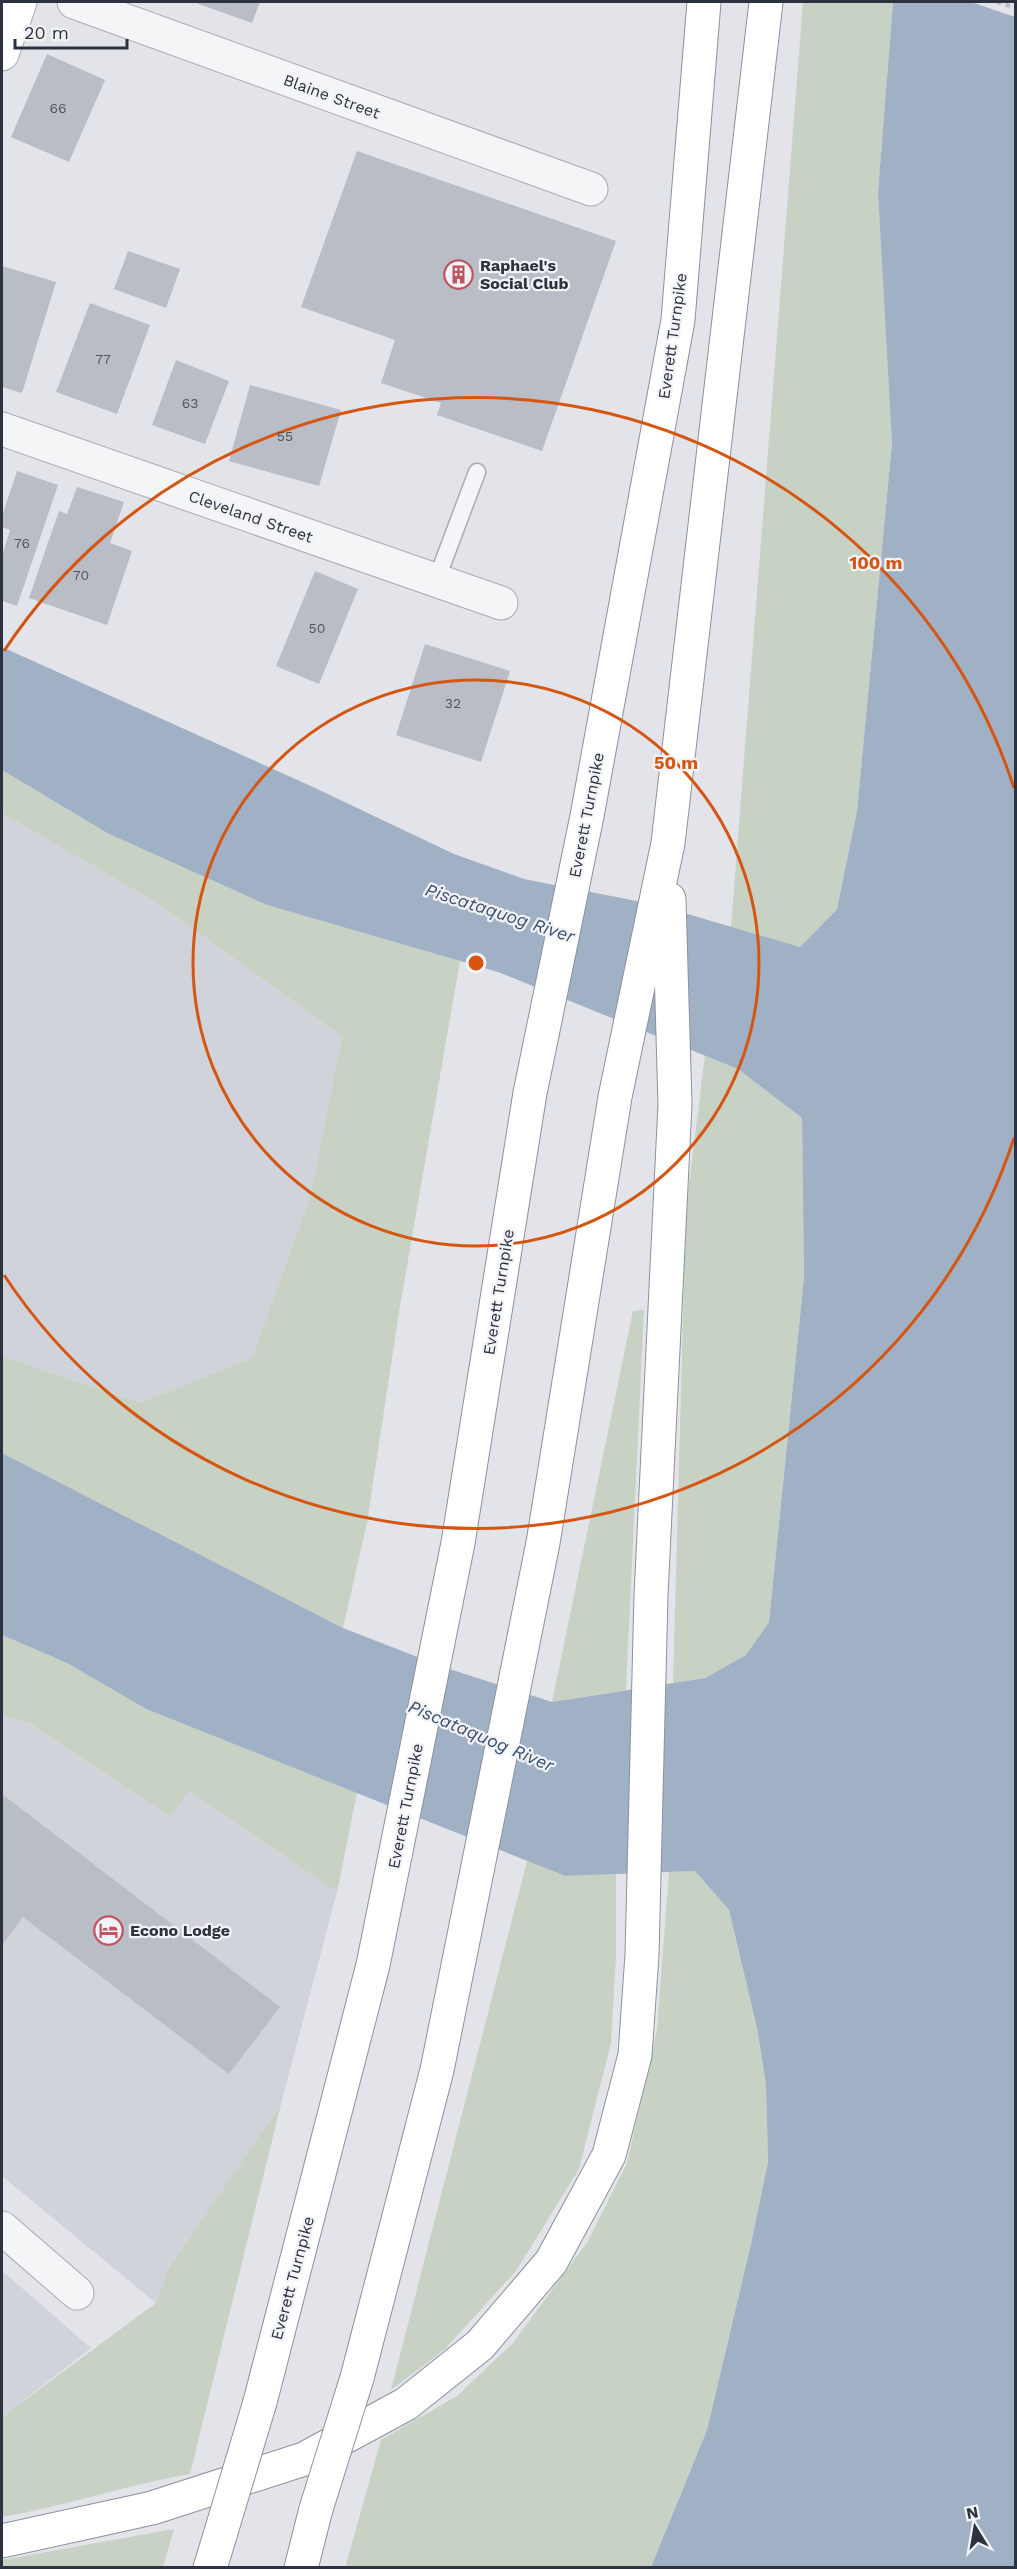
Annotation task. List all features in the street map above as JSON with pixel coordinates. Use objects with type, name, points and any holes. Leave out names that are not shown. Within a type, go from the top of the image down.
[{"type":"main road","points":[[2,54],[20,2]]},
{"type":"main road","name":"Everett Turnpike","points":[[210,2568],[260,2402],[374,1965],[458,1543],[530,1093],[587,816],[678,320],[704,2]]},
{"type":"main road","points":[[301,2568],[316,2509],[357,2378],[437,2070],[543,1543],[615,1097],[668,843],[766,2]]},
{"type":"main road","points":[[2,2541],[152,2508],[304,2459],[406,2404],[480,2345],[551,2262],[609,2155],[635,2055],[642,1955],[651,1595],[675,1104],[668,843]]},
{"type":"street","name":"Blaine Street","points":[[74,2],[591,189]]},
{"type":"street","name":"Cleveland Street","points":[[2,429],[501,603]]},
{"type":"street","points":[[2,2228],[77,2293]]},
{"type":"lane","points":[[436,581],[477,472]]},
{"type":"path","points":[[997,2],[1016,8]]},
{"type":"shaded area","points":[[2,813],[154,901],[342,1036],[311,1195],[252,1358],[140,1403],[2,1356]]},
{"type":"shaded area","points":[[2,1716],[29,1723],[171,1817],[189,1791],[337,1892],[281,2104],[169,2268],[156,2303],[2,2176]]},
{"type":"shaded area","points":[[2,2271],[91,2348],[2,2417]]},
{"type":"green space","points":[[803,2],[893,2],[878,192],[892,443],[857,811],[837,909],[800,947],[731,927]]},
{"type":"green space","points":[[2,770],[109,834],[267,905],[460,961],[399,1312],[367,1523],[343,1628],[2,1453],[2,1356],[140,1403],[252,1358],[311,1195],[342,1036],[154,901],[2,813]]},
{"type":"green space","points":[[705,1055],[738,1069],[802,1118],[804,1277],[769,1622],[746,1655],[705,1678],[673,1683],[686,1208]]},
{"type":"green space","points":[[644,1310],[626,1690],[552,1702],[633,1311]]},
{"type":"green space","points":[[2,1635],[67,1663],[146,1709],[357,1793],[337,1892],[189,1791],[171,1817],[29,1723],[2,1716]]},
{"type":"green space","points":[[527,1861],[565,1876],[616,1874],[616,1955],[611,2043],[579,2169],[516,2271],[445,2349],[391,2390]]},
{"type":"green space","points":[[695,1871],[729,1910],[757,2028],[766,2084],[768,2162],[707,2430],[651,2567],[345,2568],[381,2440],[457,2396],[513,2343],[588,2241],[627,2163],[657,2029],[669,1872]]},
{"type":"green space","points":[[281,2104],[190,2474],[2,2517],[2,2417],[156,2303],[169,2268]]},
{"type":"green space","points":[[174,2529],[163,2567],[2,2567],[2,2560]]},
{"type":"water","name":"Piscataquog River","points":[[893,2],[1015,2],[1015,2567],[651,2567],[707,2430],[768,2162],[766,2084],[757,2028],[729,1910],[695,1871],[565,1876],[146,1709],[67,1663],[2,1635],[2,1453],[343,1628],[443,1667],[552,1702],[705,1678],[746,1655],[769,1622],[804,1277],[802,1118],[738,1069],[498,972],[267,905],[109,834],[2,770],[2,647],[313,787],[454,854],[524,879],[657,905],[800,947],[837,909],[857,811],[892,443],[878,192]]},
{"type":"pier","points":[[971,2],[1015,2],[1015,17]]},
{"type":"building","points":[[193,2],[260,2],[252,23]]},
{"type":"building","points":[[47,54],[105,80],[69,162],[11,137]]},
{"type":"building","name":"Raphael's Social Club","points":[[357,151],[616,241],[542,451],[437,415],[441,403],[381,383],[395,340],[301,307]]},
{"type":"building","points":[[128,251],[180,269],[166,308],[114,289]]},
{"type":"building","points":[[2,266],[56,282],[22,393],[2,387]]},
{"type":"building","points":[[90,303],[150,325],[117,414],[56,392]]},
{"type":"building","points":[[176,360],[229,381],[205,444],[152,425]]},
{"type":"building","points":[[250,385],[341,410],[319,486],[229,461]]},
{"type":"building","points":[[17,471],[58,485],[17,606],[2,601],[2,556],[10,530],[2,527],[2,516]]},
{"type":"building","points":[[77,487],[124,502],[110,543],[132,551],[107,625],[29,598],[59,511],[67,514]]},
{"type":"building","points":[[315,571],[358,589],[319,684],[276,666]]},
{"type":"building","points":[[425,644],[510,671],[481,762],[396,735]]},
{"type":"building","name":"Econo Lodge","points":[[2,1794],[280,2007],[229,2074],[23,1917],[2,1945]]},
{"type":"place","name":"Raphael's Social Club","points":[[459,274]]},
{"type":"place","name":"Econo Lodge","points":[[109,1930]]}]
